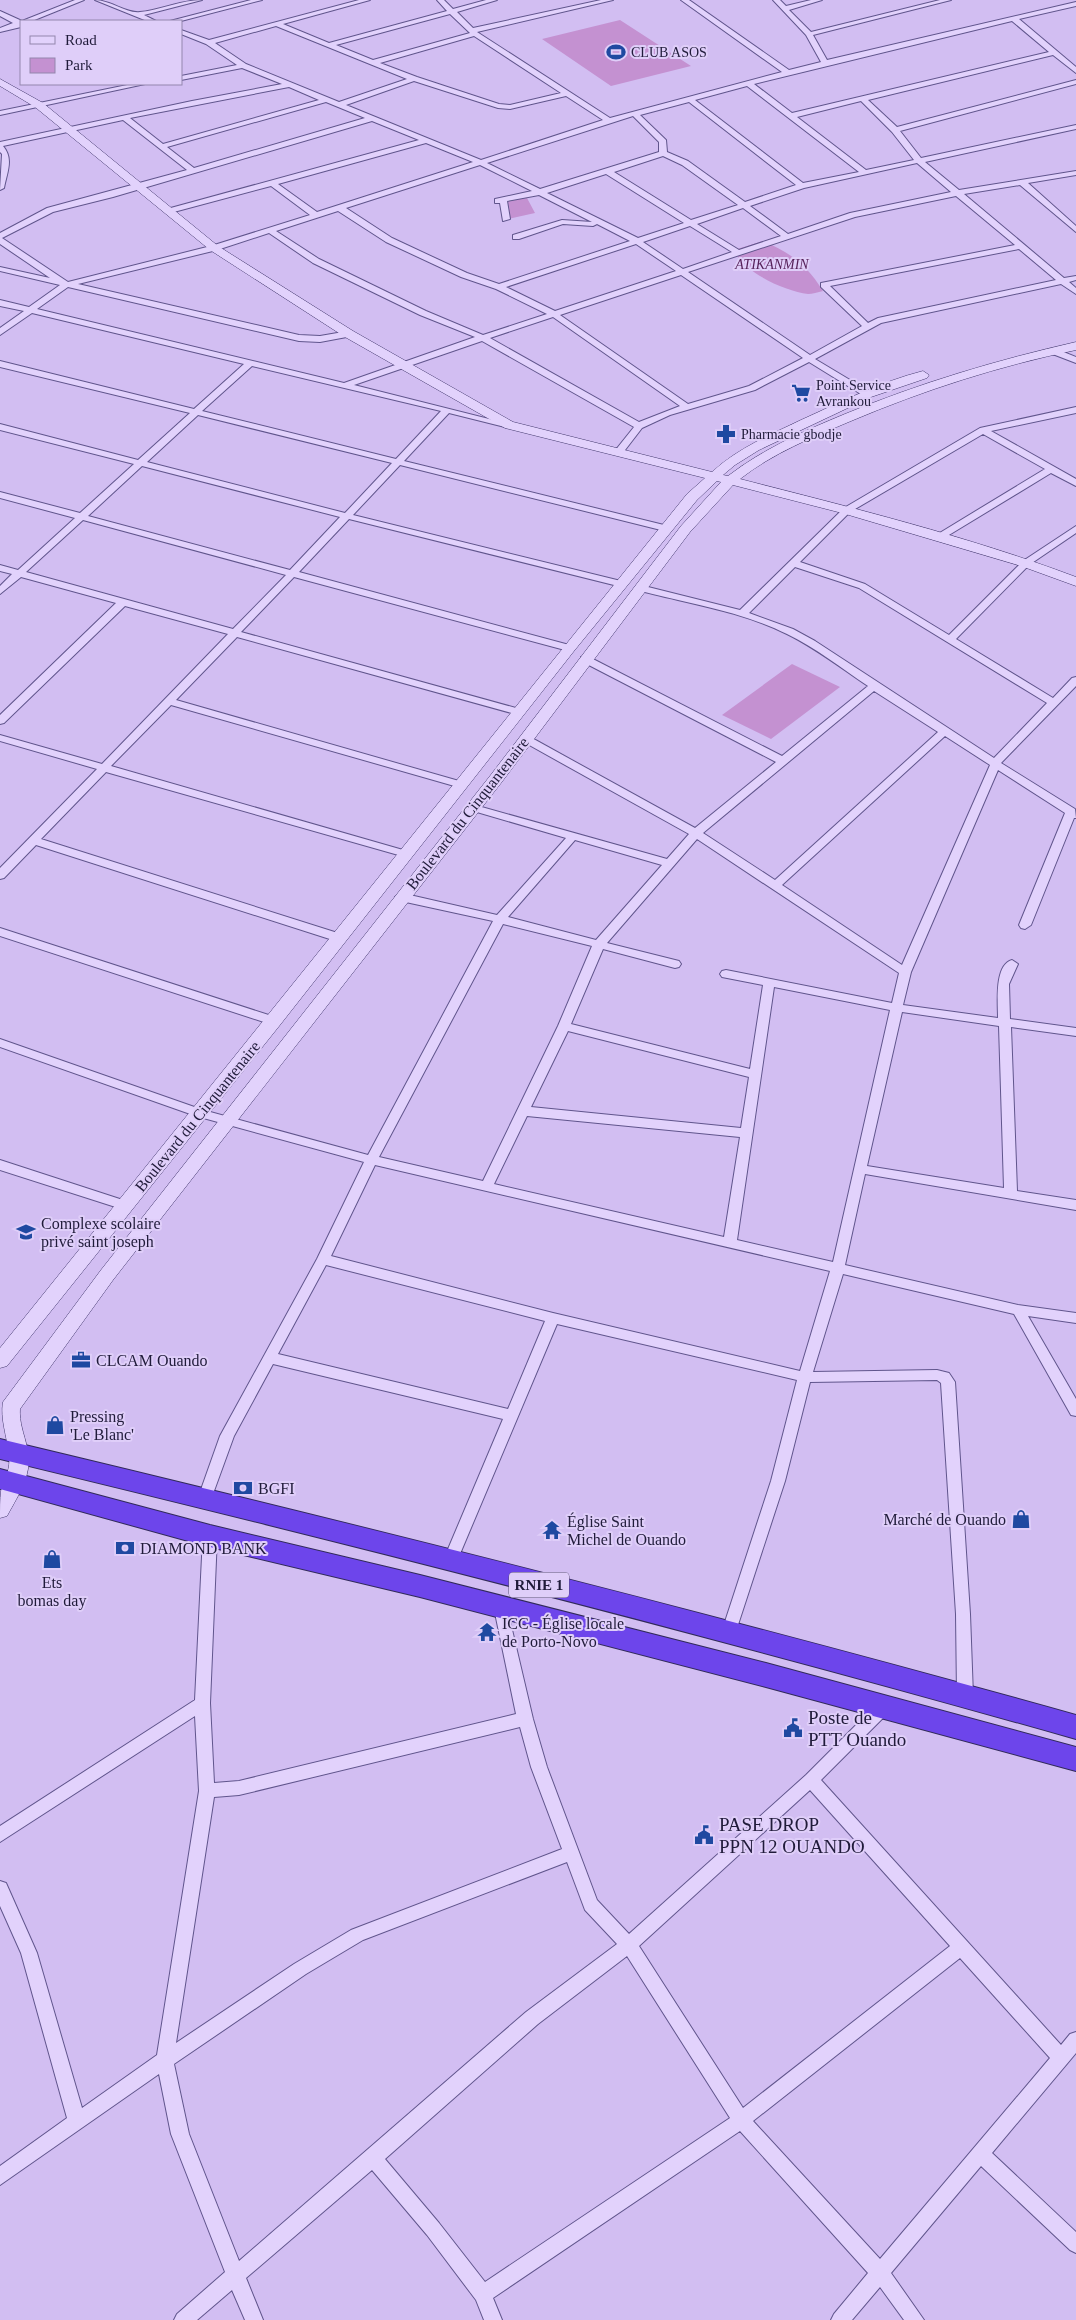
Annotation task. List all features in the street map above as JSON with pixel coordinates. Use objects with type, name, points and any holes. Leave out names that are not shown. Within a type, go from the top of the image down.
[{"type":"highway","name":"RNIE 1","points":[[10,1451],[205,1498],[728,1634],[828,1657],[1076,1727]]},
{"type":"highway","name":"RNIE 1","points":[[7,1481],[210,1536],[756,1672],[1076,1759]]},
{"type":"main road","points":[[0,82],[39,105],[214,248],[349,334],[509,425],[847,510],[1026,563],[1076,582]]},
{"type":"main road","name":"Boulevard du Cinquantenaire","points":[[0,1361],[340,938],[569,648],[666,528],[712,477],[730,462],[756,447],[867,394],[998,352],[1076,335]]},
{"type":"main road","name":"Boulevard du Cinquantenaire","points":[[10,1451],[8,1419],[10,1407],[107,1275],[228,1122],[401,897],[474,808],[585,659],[702,509],[730,481],[759,459],[878,404],[981,369],[1076,346]]},
{"type":"main road","points":[[0,1510],[7,1481],[19,1469],[10,1451]]},
{"type":"street","points":[[30,20],[81,0]]},
{"type":"street","points":[[98,0],[150,20]]},
{"type":"street","points":[[137,15],[198,0]]},
{"type":"street","points":[[178,20],[259,0]]},
{"type":"street","points":[[209,42],[367,0]]},
{"type":"street","points":[[440,0],[473,33],[609,121]]},
{"type":"street","points":[[329,45],[494,0]]},
{"type":"street","points":[[374,62],[473,33],[610,0]]},
{"type":"street","points":[[684,0],[788,73]]},
{"type":"street","points":[[776,0],[809,34],[825,63]]},
{"type":"street","points":[[784,9],[819,0]]},
{"type":"street","points":[[809,34],[917,3],[948,0]]},
{"type":"street","points":[[0,332],[66,285],[214,248],[609,121],[825,63],[1076,4]]},
{"type":"street","points":[[0,13],[20,22]]},
{"type":"street","points":[[1013,18],[1076,71]]},
{"type":"street","points":[[0,30],[20,24]]},
{"type":"street","points":[[276,24],[414,78],[502,107],[566,94]]},
{"type":"street","points":[[182,32],[209,42],[243,66],[480,162],[538,193],[637,241],[810,359],[867,394]]},
{"type":"street","points":[[791,116],[1054,53]]},
{"type":"street","points":[[182,78],[243,66]]},
{"type":"street","points":[[339,106],[414,78]]},
{"type":"street","points":[[895,130],[1076,82]]},
{"type":"street","points":[[748,84],[864,172]]},
{"type":"street","points":[[0,113],[126,85]]},
{"type":"street","points":[[0,188],[6,154],[0,145],[67,129],[289,85]]},
{"type":"street","points":[[690,99],[802,186]]},
{"type":"street","points":[[863,99],[895,130],[919,161],[1076,292]]},
{"type":"street","points":[[163,146],[326,100]]},
{"type":"street","points":[[635,114],[663,142],[663,153]]},
{"type":"street","points":[[125,118],[193,171]]},
{"type":"street","points":[[66,285],[0,238],[45,211],[138,187],[371,119]]},
{"type":"street","points":[[499,287],[802,186],[1076,127]]},
{"type":"street","points":[[170,211],[425,140]]},
{"type":"street","points":[[487,205],[501,200],[538,193],[663,153],[685,163],[786,236]]},
{"type":"street","points":[[607,171],[737,252]]},
{"type":"street","points":[[344,386],[403,364],[853,215],[957,193],[1023,183],[1076,172]]},
{"type":"street","points":[[272,183],[317,216]]},
{"type":"street","points":[[1023,183],[1076,230]]},
{"type":"street","points":[[501,200],[523,185]]},
{"type":"street","points":[[501,200],[506,219]]},
{"type":"street","points":[[340,208],[389,240],[464,275],[499,287],[554,314],[687,407]]},
{"type":"street","points":[[516,237],[562,222],[603,225]]},
{"type":"street","points":[[270,230],[323,265],[423,312],[484,338],[639,426]]},
{"type":"street","points":[[866,326],[824,285],[1021,246]]},
{"type":"street","points":[[0,270],[299,338],[320,339],[349,334]]},
{"type":"street","points":[[619,452],[639,426],[687,407],[752,388],[810,359],[866,326],[887,319],[1076,278]]},
{"type":"street","points":[[0,303],[509,425]]},
{"type":"street","points":[[1053,351],[1076,360]]},
{"type":"street","points":[[0,364],[666,528]]},
{"type":"street","points":[[0,591],[249,364]]},
{"type":"street","points":[[0,875],[293,573],[447,410]]},
{"type":"street","points":[[742,614],[847,510],[983,430],[1076,410]]},
{"type":"street","points":[[1064,412],[1076,419]]},
{"type":"street","points":[[0,427],[346,516],[622,584]]},
{"type":"street","points":[[983,430],[1076,483]]},
{"type":"street","points":[[940,536],[1052,469]]},
{"type":"street","points":[[0,495],[569,648]]},
{"type":"street","points":[[951,639],[1026,563],[1076,529]]},
{"type":"street","points":[[794,563],[862,586],[1054,703]]},
{"type":"street","points":[[0,568],[519,712]]},
{"type":"street","points":[[640,588],[742,614],[788,631],[811,643],[874,686],[1073,808],[1025,925]]},
{"type":"street","points":[[0,721],[123,602]]},
{"type":"street","points":[[585,659],[783,761]]},
{"type":"street","points":[[728,1634],[778,1481],[805,1377],[838,1268],[905,972],[996,762],[1076,680]]},
{"type":"street","points":[[487,1186],[564,1026],[599,944],[696,833],[874,686]]},
{"type":"street","points":[[169,701],[462,785]]},
{"type":"street","points":[[775,886],[946,731]]},
{"type":"street","points":[[0,738],[406,854]]},
{"type":"street","points":[[526,739],[696,833],[905,972]]},
{"type":"street","points":[[474,808],[670,864]]},
{"type":"street","points":[[205,1498],[228,1436],[271,1358],[372,1160],[500,919],[574,836]]},
{"type":"street","points":[[33,840],[340,938]]},
{"type":"street","points":[[401,897],[500,919],[675,964]]},
{"type":"street","points":[[0,932],[274,1020]]},
{"type":"street","points":[[1011,1194],[1003,984],[1012,964]]},
{"type":"street","points":[[726,974],[898,1008],[1005,1024],[1076,1032]]},
{"type":"street","points":[[730,1243],[769,983]]},
{"type":"street","points":[[564,1026],[756,1074]]},
{"type":"street","points":[[0,1043],[228,1122],[372,1160],[1018,1310],[1076,1318]]},
{"type":"street","points":[[523,1111],[747,1133]]},
{"type":"street","points":[[0,1165],[125,1205]]},
{"type":"street","points":[[860,1168],[1076,1205]]},
{"type":"street","points":[[323,1259],[553,1318],[805,1377],[937,1375],[944,1377],[948,1382],[963,1614],[965,1696]]},
{"type":"street","points":[[1018,1310],[1076,1411]]},
{"type":"street","points":[[450,1561],[553,1318]]},
{"type":"street","points":[[271,1358],[511,1415]]},
{"type":"street","points":[[210,1536],[202,1703],[207,1790],[165,2060],[180,2134],[205,2201],[254,2320]]},
{"type":"street","points":[[501,1608],[525,1719],[539,1767],[591,1905],[629,1945],[741,2120],[880,2272],[915,2320]]},
{"type":"street","points":[[0,1835],[202,1703]]},
{"type":"street","points":[[183,2320],[373,2158],[532,2018],[629,1945],[811,1780],[883,1708]]},
{"type":"street","points":[[207,1790],[239,1788],[525,1719]]},
{"type":"street","points":[[811,1780],[1061,2058]]},
{"type":"street","points":[[0,2176],[165,2060],[300,1969],[357,1935],[572,1853]]},
{"type":"street","points":[[0,1888],[29,1953],[77,2122]]},
{"type":"street","points":[[483,2294],[741,2120],[961,1947]]},
{"type":"street","points":[[840,2320],[1076,2040]]},
{"type":"street","points":[[981,2154],[1076,2244]]},
{"type":"street","points":[[373,2158],[433,2229],[483,2294],[493,2320]]},
{"type":"green space","name":"CLUB ASOS","points":[[620,20],[691,66],[611,86],[542,39]]},
{"type":"green space","points":[[527,198],[535,213],[504,220],[501,201]]},
{"type":"green space","name":"ATIKANMIN","points":[[763,241],[782,250],[798,261],[811,274],[823,291],[808,294],[776,285],[746,266],[734,250]]},
{"type":"green space","points":[[792,664],[840,687],[771,739],[722,715]]},
{"type":"place","name":"CLUB ASOS","points":[[616,52]]},
{"type":"place","name":"Point Service Avrankou","points":[[801,393]]},
{"type":"place","name":"Pharmacie gbodje","points":[[726,434]]},
{"type":"place","name":"Complexe scolaire privé saint joseph","points":[[26,1232]]},
{"type":"place","name":"CLCAM Ouando","points":[[81,1360]]},
{"type":"place","name":"Pressing 'Le Blanc'","points":[[55,1425]]},
{"type":"place","name":"BGFI","points":[[243,1488]]},
{"type":"place","name":"Marché de Ouando","points":[[1021,1519]]},
{"type":"place","name":"Église Saint Michel de Ouando","points":[[552,1530]]},
{"type":"place","name":"DIAMOND BANK","points":[[125,1548]]},
{"type":"place","name":"Ets bomas day","points":[[52,1559]]},
{"type":"place","name":"ICC - Église locale de Porto-Novo","points":[[487,1632]]},
{"type":"place","name":"Poste de PTT Ouando","points":[[793,1728]]},
{"type":"place","name":"PASE DROP PPN 12 OUANDO","points":[[704,1835]]}]
